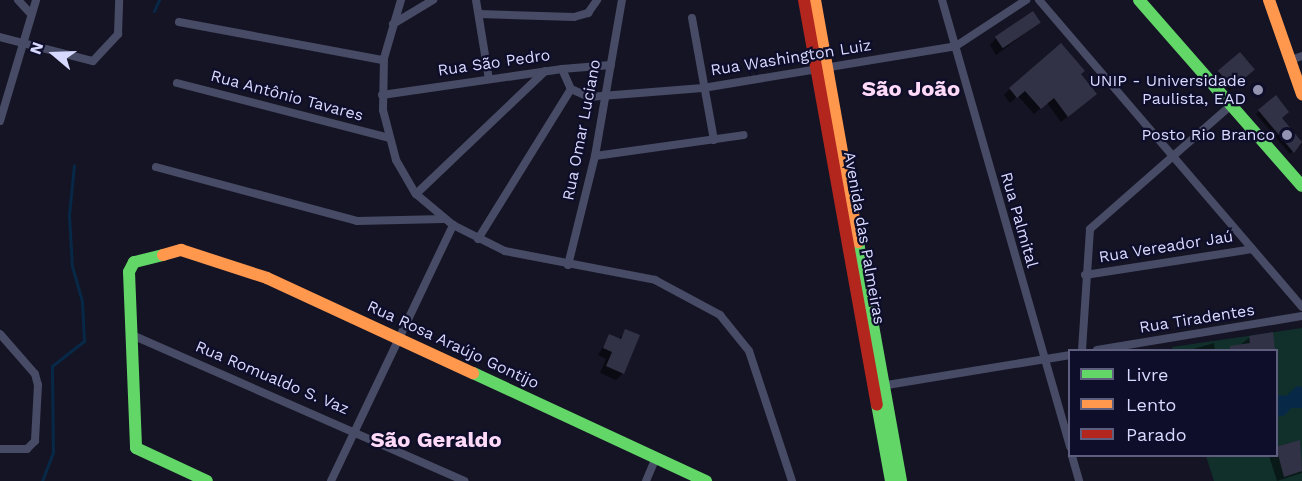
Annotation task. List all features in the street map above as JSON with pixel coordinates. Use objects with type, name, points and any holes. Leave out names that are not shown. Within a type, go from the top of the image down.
[{"type":"main road","name":"Avenida das Palmeiras","points":[[804,0],[822,68],[879,387],[901,481]]},
{"type":"main road","name":"Avenida das Palmeiras","points":[[815,0],[822,68]]},
{"type":"main road","points":[[1139,0],[1302,186]]},
{"type":"main road","points":[[1269,0],[1296,58],[1302,94]]},
{"type":"main road","name":"Rua Rosa Araújo Gontijo","points":[[132,335],[129,272],[134,262],[181,250],[267,278],[706,481]]},
{"type":"main road","points":[[132,335],[136,448],[207,481]]},
{"type":"main road","name":"Avenida das Palmeiras","points":[[879,387],[891,481]]},
{"type":"street","points":[[18,0],[30,13]]},
{"type":"street","points":[[0,121],[21,42],[36,0]]},
{"type":"street","points":[[0,37],[93,61],[118,34],[119,0]]},
{"type":"street","points":[[401,0],[383,60],[382,95],[389,138],[400,170],[416,194],[453,225],[478,239],[515,254],[655,280],[720,315],[749,351],[792,481]]},
{"type":"street","points":[[393,24],[433,0]]},
{"type":"street","points":[[476,0],[489,79]]},
{"type":"street","points":[[479,14],[574,17],[588,13],[597,0]]},
{"type":"street","name":"Rua Omar Luciano","points":[[568,265],[595,156],[603,98],[622,0]]},
{"type":"street","name":"Rua Palmital","points":[[942,0],[1043,360],[1068,441]]},
{"type":"street","name":"Rua Washington Luiz","points":[[571,89],[589,97],[603,98],[703,88],[956,46],[1026,0]]},
{"type":"street","points":[[1039,0],[1302,308]]},
{"type":"street","points":[[692,18],[714,140]]},
{"type":"street","points":[[179,22],[383,60]]},
{"type":"street","name":"Rua São Pedro","points":[[382,95],[545,71],[611,66]]},
{"type":"street","points":[[478,239],[571,89],[562,69]]},
{"type":"street","points":[[416,194],[545,71]]},
{"type":"street","name":"Rua Antônio Tavares","points":[[177,83],[389,138]]},
{"type":"street","points":[[1082,349],[1085,275],[1090,229],[1231,105]]},
{"type":"street","points":[[595,156],[744,135]]},
{"type":"street","points":[[156,167],[357,221],[444,219]]},
{"type":"street","points":[[331,481],[357,431],[453,225]]},
{"type":"street","name":"Rua Vereador Jaú","points":[[1085,275],[1252,249]]},
{"type":"street","name":"Rua Tiradentes","points":[[1108,349],[1302,316]]},
{"type":"street","points":[[0,334],[35,374],[38,385],[35,441],[27,448],[0,449]]},
{"type":"street","name":"Rua Romualdo S. Vaz","points":[[132,335],[357,431],[464,481]]},
{"type":"street","points":[[879,387],[1068,355]]},
{"type":"street","points":[[1072,457],[1079,481]]},
{"type":"street","points":[[646,481],[656,458]]},
{"type":"green space","points":[[1302,328],[1302,481],[1214,481],[1206,457],[1278,457],[1278,349],[1173,349],[1172,347]]},
{"type":"water","points":[[1297,386],[1302,387],[1302,408],[1291,408],[1285,415],[1278,417],[1278,395],[1286,396]]},
{"type":"building","points":[[1033,11],[1041,23],[1003,48],[995,37]]},
{"type":"building","points":[[1061,43],[1085,71],[1081,74],[1097,94],[1068,117],[1054,98],[1041,109],[1025,91],[1017,98],[1009,88]]},
{"type":"building","points":[[1240,52],[1255,70],[1233,88],[1218,71]]},
{"type":"building","points":[[1276,95],[1289,112],[1282,118],[1302,142],[1294,153],[1258,110]]},
{"type":"building","points":[[625,329],[640,335],[624,374],[606,366],[612,352],[603,348],[609,334],[621,339]]},
{"type":"building","points":[[1273,332],[1275,349],[1230,349],[1230,346],[1250,343],[1249,336]]},
{"type":"building","points":[[1300,440],[1302,471],[1284,477],[1278,446]]},
{"type":"waterway","points":[[154,11],[159,0]]},
{"type":"waterway","points":[[42,481],[53,453],[52,366],[84,341],[82,301],[72,267],[69,215],[74,165]]},
{"type":"traffic: fast","points":[[1139,0],[1302,186]]},
{"type":"traffic: fast","points":[[858,242],[901,481]]},
{"type":"traffic: fast","points":[[163,255],[134,262],[129,272],[136,448],[207,481]]},
{"type":"traffic: fast","points":[[473,373],[706,481]]},
{"type":"traffic: fast","points":[[877,404],[891,481]]},
{"type":"traffic: slow","points":[[815,0],[858,242]]},
{"type":"traffic: slow","points":[[1269,0],[1302,94]]},
{"type":"traffic: slow","points":[[163,255],[181,250],[267,278],[473,373]]},
{"type":"traffic: jam","points":[[804,0],[877,404]]},
{"type":"place","name":"UNIP - Universidade Paulista, EAD","points":[[1258,90]]},
{"type":"place","name":"Posto Rio Branco","points":[[1287,135]]},
{"type":"district","name":"São João","points":[[911,89]]},
{"type":"district","name":"São Geraldo","points":[[436,440]]}]
